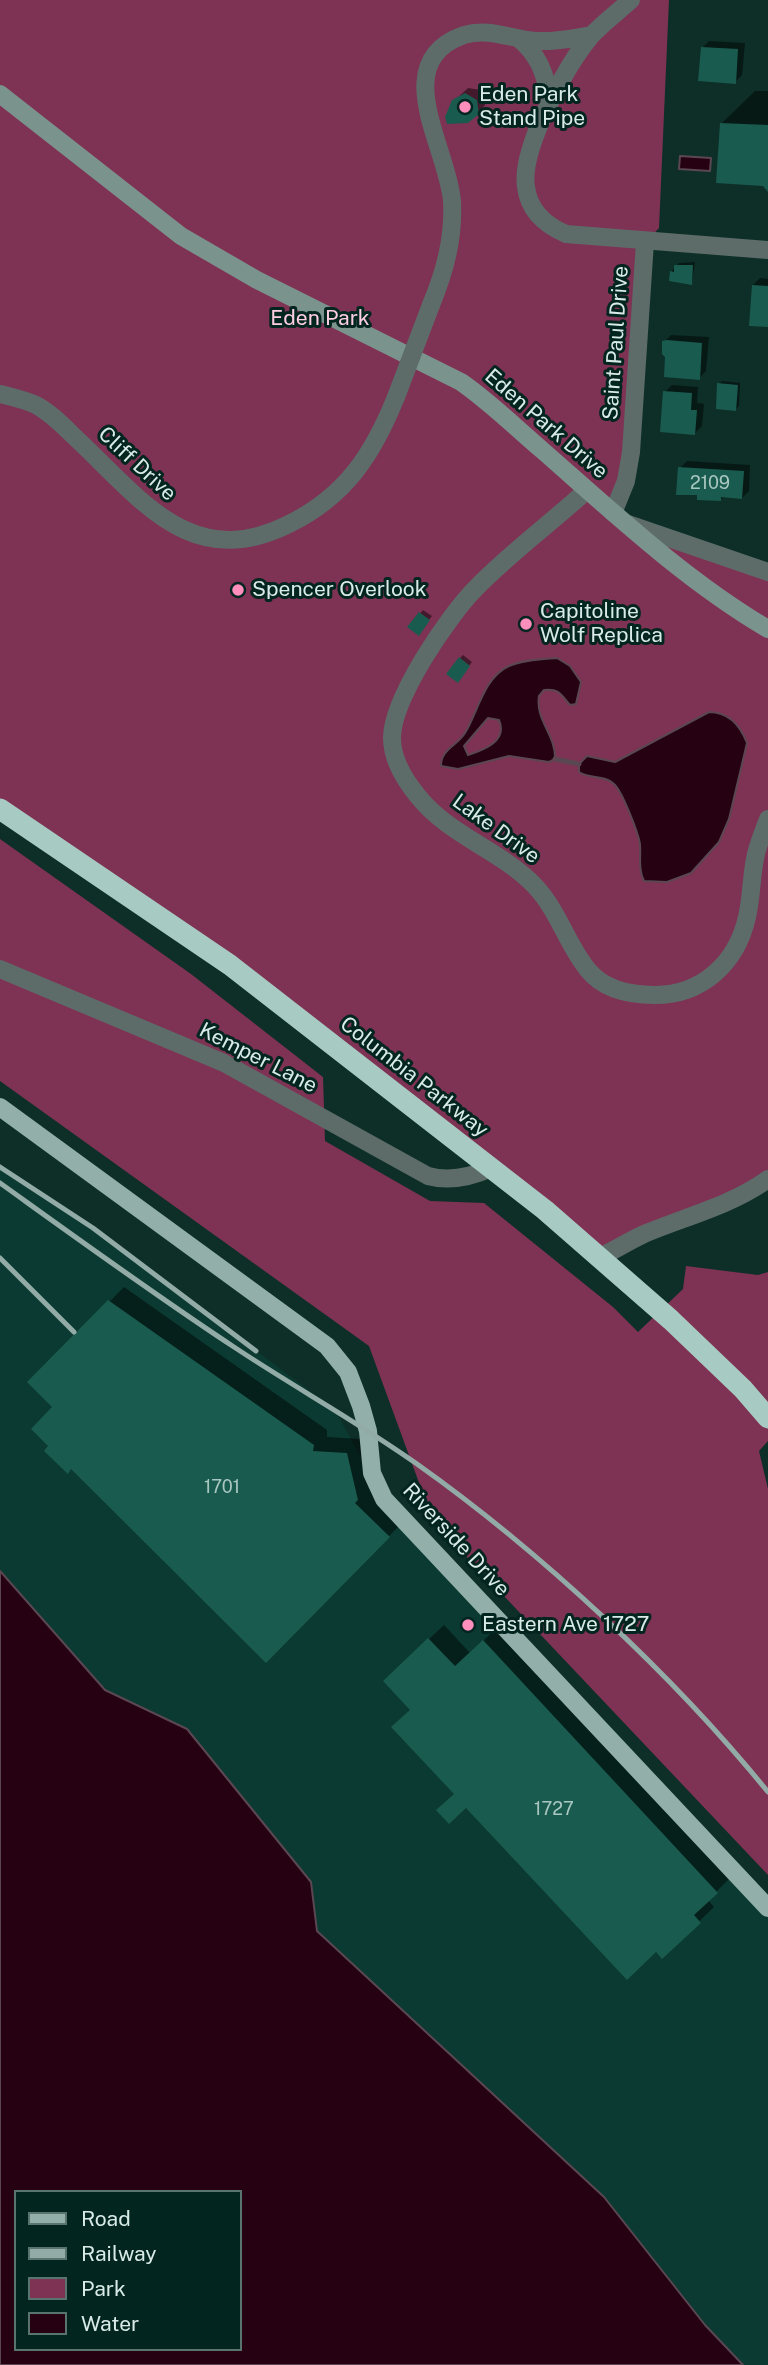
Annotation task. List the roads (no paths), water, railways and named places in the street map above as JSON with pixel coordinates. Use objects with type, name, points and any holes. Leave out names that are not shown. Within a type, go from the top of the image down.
[{"type":"highway","name":"Columbia Parkway","points":[[0,809],[230,965],[491,1168],[642,1294],[743,1389],[768,1418]]},
{"type":"main road","name":"Riverside Drive","points":[[0,1107],[327,1346],[348,1372],[361,1406],[368,1431],[372,1473],[384,1499],[768,1908]]},
{"type":"street","name":"Saint Paul Drive","points":[[619,518],[631,452],[645,242],[566,234],[553,228],[536,214],[525,186],[526,170],[550,97],[592,35],[631,0]]},
{"type":"street","name":"Cliff Drive","points":[[0,394],[37,405],[59,422],[163,520],[210,540],[264,535],[316,510],[366,460],[379,438],[450,249],[452,200],[446,168],[427,111],[424,91],[426,75],[437,53],[465,35],[485,32],[518,38]]},
{"type":"street","points":[[518,38],[538,41],[592,35]]},
{"type":"street","points":[[518,38],[531,48],[542,66],[550,97]]},
{"type":"street","name":"Eden Park Drive","points":[[0,94],[200,248],[257,280],[461,382],[488,400],[619,518],[694,579],[768,629]]},
{"type":"street","points":[[645,242],[768,250]]},
{"type":"street","name":"Lake Drive","points":[[587,490],[475,589],[411,680],[394,723],[392,737],[393,751],[404,777],[419,798],[442,819],[533,883],[555,909],[588,970],[604,985],[640,995],[673,993],[701,984],[731,957],[741,940],[756,853],[768,819]]},
{"type":"street","points":[[619,518],[768,572]]},
{"type":"street","name":"Kemper Lane","points":[[0,969],[224,1063],[428,1176],[439,1179],[471,1177],[491,1168]]},
{"type":"street","points":[[600,1257],[644,1234],[749,1193],[768,1179]]},
{"type":"water","points":[[680,156],[711,158],[710,171],[679,169]]},
{"type":"water","points":[[557,658],[570,666],[581,682],[576,704],[570,705],[554,690],[544,690],[539,696],[540,713],[552,742],[555,759],[549,762],[509,756],[458,769],[441,766],[444,755],[465,733],[488,686],[500,671],[520,662]],"holes":[[[488,718],[499,720],[500,734],[493,744],[468,755],[464,746]]]},
{"type":"water","points":[[709,712],[722,714],[733,721],[747,743],[729,819],[719,842],[691,873],[667,882],[644,881],[640,867],[639,838],[621,795],[610,781],[579,772],[579,764],[587,756],[615,762]]},
{"type":"water","points":[[0,1571],[105,1690],[187,1729],[311,1882],[317,1931],[604,2197],[705,2325],[743,2365],[0,2365]]},
{"type":"waterway","points":[[555,759],[579,764]]},
{"type":"railway","points":[[0,1167],[93,1228],[256,1351]]},
{"type":"railway","points":[[0,1183],[204,1327],[417,1464],[511,1536],[648,1660],[691,1704],[768,1792]]},
{"type":"railway","points":[[0,1258],[74,1332]]},
{"type":"place","name":"Eden Park Stand Pipe","points":[[465,107]]},
{"type":"place","name":"Spencer Overlook","points":[[238,590]]},
{"type":"place","name":"Capitoline Wolf Replica","points":[[526,624]]},
{"type":"place","name":"Eastern Ave 1727","points":[[468,1625]]},
{"type":"park label","name":"Eden Park","points":[[320,319]]}]
